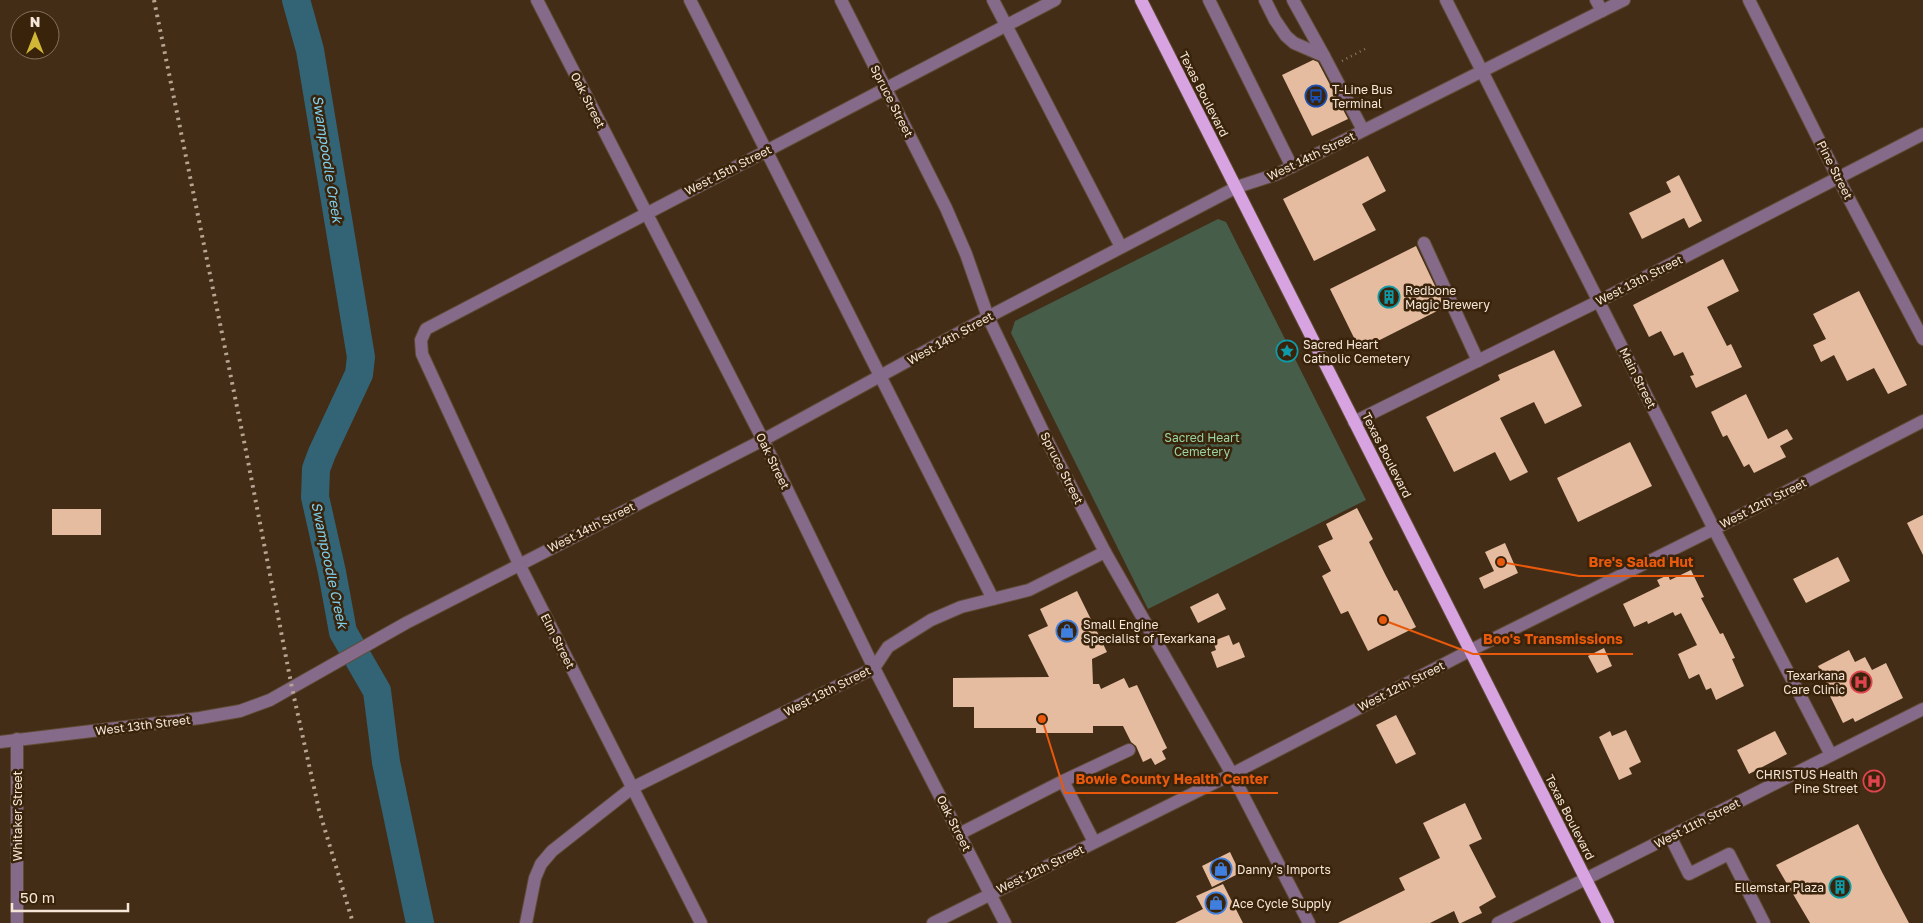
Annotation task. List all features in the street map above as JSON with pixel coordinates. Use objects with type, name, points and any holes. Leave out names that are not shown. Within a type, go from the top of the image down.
[{"type":"main road","name":"Texas Boulevard","points":[[1141,0],[1608,923]]},
{"type":"street","name":"Oak Street","points":[[537,0],[763,440],[874,668],[1005,923]]},
{"type":"street","points":[[690,0],[993,599]]},
{"type":"street","name":"Spruce Street","points":[[841,0],[958,234],[988,317],[1049,444],[1105,552],[1232,774],[1308,923]]},
{"type":"street","points":[[993,0],[1121,247]]},
{"type":"street","name":"West 15th Street","points":[[422,354],[421,340],[426,329],[1055,0]]},
{"type":"street","points":[[1209,0],[1292,167]]},
{"type":"street","points":[[1265,0],[1286,36],[1328,61]]},
{"type":"street","points":[[1293,0],[1328,61],[1363,130]]},
{"type":"street","name":"Main Street","points":[[1446,0],[1714,529],[1831,755]]},
{"type":"street","name":"West 14th Street","points":[[283,692],[386,634],[763,440],[988,317],[1237,187],[1292,167],[1481,71],[1599,6],[1624,0]]},
{"type":"street","name":"Pine Street","points":[[1749,0],[1838,178],[1923,339]]},
{"type":"street","name":"West 13th Street","points":[[1354,422],[1599,301],[1923,134]]},
{"type":"street","points":[[1424,243],[1478,361]]},
{"type":"street","name":"Elm Street","points":[[422,354],[519,564],[701,923]]},
{"type":"street","name":"West 12th Street","points":[[933,923],[1232,774],[1471,650],[1714,529],[1923,421]]},
{"type":"street","name":"West 13th Street","points":[[526,923],[535,878],[541,864],[552,851],[632,788],[874,668],[888,647],[931,620],[961,608],[1029,590],[1105,552]]},
{"type":"street","name":"West 13th Street","points":[[0,742],[224,714],[240,711],[270,700],[283,692]]},
{"type":"street","name":"West 11th Street","points":[[1498,923],[1923,709]]},
{"type":"street","name":"Whitaker Street","points":[[17,739],[17,923]]},
{"type":"street","points":[[959,834],[1129,750]]},
{"type":"street","points":[[1063,781],[1094,842]]},
{"type":"street","points":[[1670,836],[1689,874],[1729,854],[1764,923]]},
{"type":"path","points":[[1328,61],[1365,50]]},
{"type":"green space","name":"Sacred Heart Cemetery","points":[[1218,219],[1226,222],[1366,500],[1148,609],[1011,333],[1015,321]]},
{"type":"building","name":"T-Line Bus Terminal","points":[[1313,60],[1318,62],[1348,119],[1312,136],[1282,75]]},
{"type":"building","points":[[1368,156],[1386,191],[1362,204],[1376,230],[1314,261],[1283,199]]},
{"type":"building","points":[[1679,175],[1702,221],[1689,228],[1684,218],[1642,239],[1629,213],[1671,192],[1666,182]]},
{"type":"building","name":"Redbone Magic Brewery","points":[[1416,246],[1445,307],[1360,350],[1330,289]]},
{"type":"building","points":[[1723,259],[1739,291],[1707,307],[1727,346],[1731,344],[1742,367],[1696,388],[1690,376],[1694,375],[1683,352],[1674,356],[1661,331],[1649,337],[1633,305]]},
{"type":"building","points":[[1859,291],[1907,385],[1888,394],[1874,368],[1847,381],[1834,355],[1821,362],[1813,345],[1826,339],[1813,314]]},
{"type":"building","points":[[1554,350],[1582,406],[1545,424],[1534,402],[1500,418],[1528,472],[1510,481],[1495,452],[1454,472],[1426,417],[1500,380],[1498,375]]},
{"type":"building","points":[[1746,394],[1768,439],[1787,429],[1793,439],[1780,446],[1786,457],[1754,473],[1749,464],[1744,467],[1727,435],[1723,437],[1711,412]]},
{"type":"building","points":[[1630,442],[1652,486],[1578,522],[1557,478]]},
{"type":"building","points":[[1357,508],[1373,539],[1369,542],[1394,591],[1397,590],[1416,627],[1368,651],[1348,611],[1341,614],[1322,576],[1331,571],[1318,546],[1333,539],[1326,524]]},
{"type":"building","points":[[52,509],[101,509],[101,535],[52,535]]},
{"type":"building","points":[[1923,515],[1923,555],[1907,523]]},
{"type":"building","points":[[1505,543],[1518,573],[1484,589],[1479,578],[1494,571],[1485,552]]},
{"type":"building","points":[[1838,557],[1850,581],[1806,603],[1793,579]]},
{"type":"building","points":[[1691,570],[1704,597],[1701,598],[1720,634],[1723,633],[1735,658],[1732,659],[1744,686],[1716,700],[1711,688],[1706,690],[1699,674],[1689,679],[1678,654],[1697,645],[1681,613],[1675,616],[1673,612],[1648,624],[1647,621],[1634,627],[1623,604],[1660,586],[1657,580],[1668,575],[1670,580]]},
{"type":"building","points":[[1077,591],[1107,652],[1092,659],[1093,684],[1099,684],[1101,689],[1124,678],[1129,688],[1137,685],[1167,748],[1162,751],[1166,759],[1155,765],[1151,758],[1143,762],[1136,746],[1131,742],[1123,726],[1093,726],[1093,733],[1036,733],[1036,728],[974,728],[974,707],[953,707],[953,678],[1049,677],[1028,635],[1048,626],[1040,609]]},
{"type":"building","points":[[1218,593],[1226,609],[1198,623],[1190,607]]},
{"type":"building","points":[[1229,635],[1233,645],[1239,642],[1245,657],[1217,668],[1211,652],[1216,650],[1213,641]]},
{"type":"building","points":[[1604,648],[1612,666],[1597,673],[1588,656]]},
{"type":"building","name":"Texarkana Care Clinic","points":[[1849,650],[1855,662],[1865,657],[1872,670],[1886,663],[1903,698],[1855,722],[1853,718],[1843,723],[1830,696],[1832,694],[1818,666]]},
{"type":"building","points":[[1396,715],[1416,754],[1396,764],[1376,725]]},
{"type":"building","points":[[1626,730],[1641,762],[1629,768],[1632,774],[1619,780],[1599,737],[1610,731],[1612,736]]},
{"type":"building","points":[[1775,731],[1787,754],[1749,774],[1737,750]]},
{"type":"building","points":[[1465,803],[1482,839],[1469,845],[1496,897],[1479,907],[1482,913],[1461,923],[1459,923],[1454,911],[1430,923],[1338,923],[1405,890],[1399,878],[1440,858],[1423,823]]},
{"type":"building","name":"Ellemstar Plaza","points":[[1858,824],[1909,923],[1810,923],[1776,865]]},
{"type":"building","name":"Danny's Imports","points":[[1230,852],[1240,873],[1212,887],[1202,866]]},
{"type":"building","name":"Ace Cycle Supply","points":[[1223,884],[1243,923],[1175,923],[1203,909],[1196,896]]},
{"type":"waterway","name":"Swampoodle Creek","points":[[296,0],[310,50],[361,357],[359,374],[316,469],[315,497],[343,632],[377,691],[386,762],[420,923]]},
{"type":"railway","points":[[154,0],[246,451],[292,688],[319,810],[353,923]]},
{"type":"place","name":"T-Line Bus Terminal","points":[[1316,96]]},
{"type":"place","name":"Redbone Magic Brewery","points":[[1389,297]]},
{"type":"place","name":"Sacred Heart Catholic Cemetery","points":[[1287,351]]},
{"type":"place","name":"Bre's Salad Hut","points":[[1501,562]]},
{"type":"place","name":"Boo's Transmissions","points":[[1383,620]]},
{"type":"place","name":"Small Engine Specialist of Texarkana","points":[[1067,631]]},
{"type":"place","name":"Texarkana Care Clinic","points":[[1861,682]]},
{"type":"place","name":"Bowie County Health Center","points":[[1042,719]]},
{"type":"place","name":"CHRISTUS Health Pine Street","points":[[1874,781]]},
{"type":"place","name":"Danny's Imports","points":[[1221,869]]},
{"type":"place","name":"Ellemstar Plaza","points":[[1840,887]]},
{"type":"place","name":"Ace Cycle Supply","points":[[1216,903]]}]
